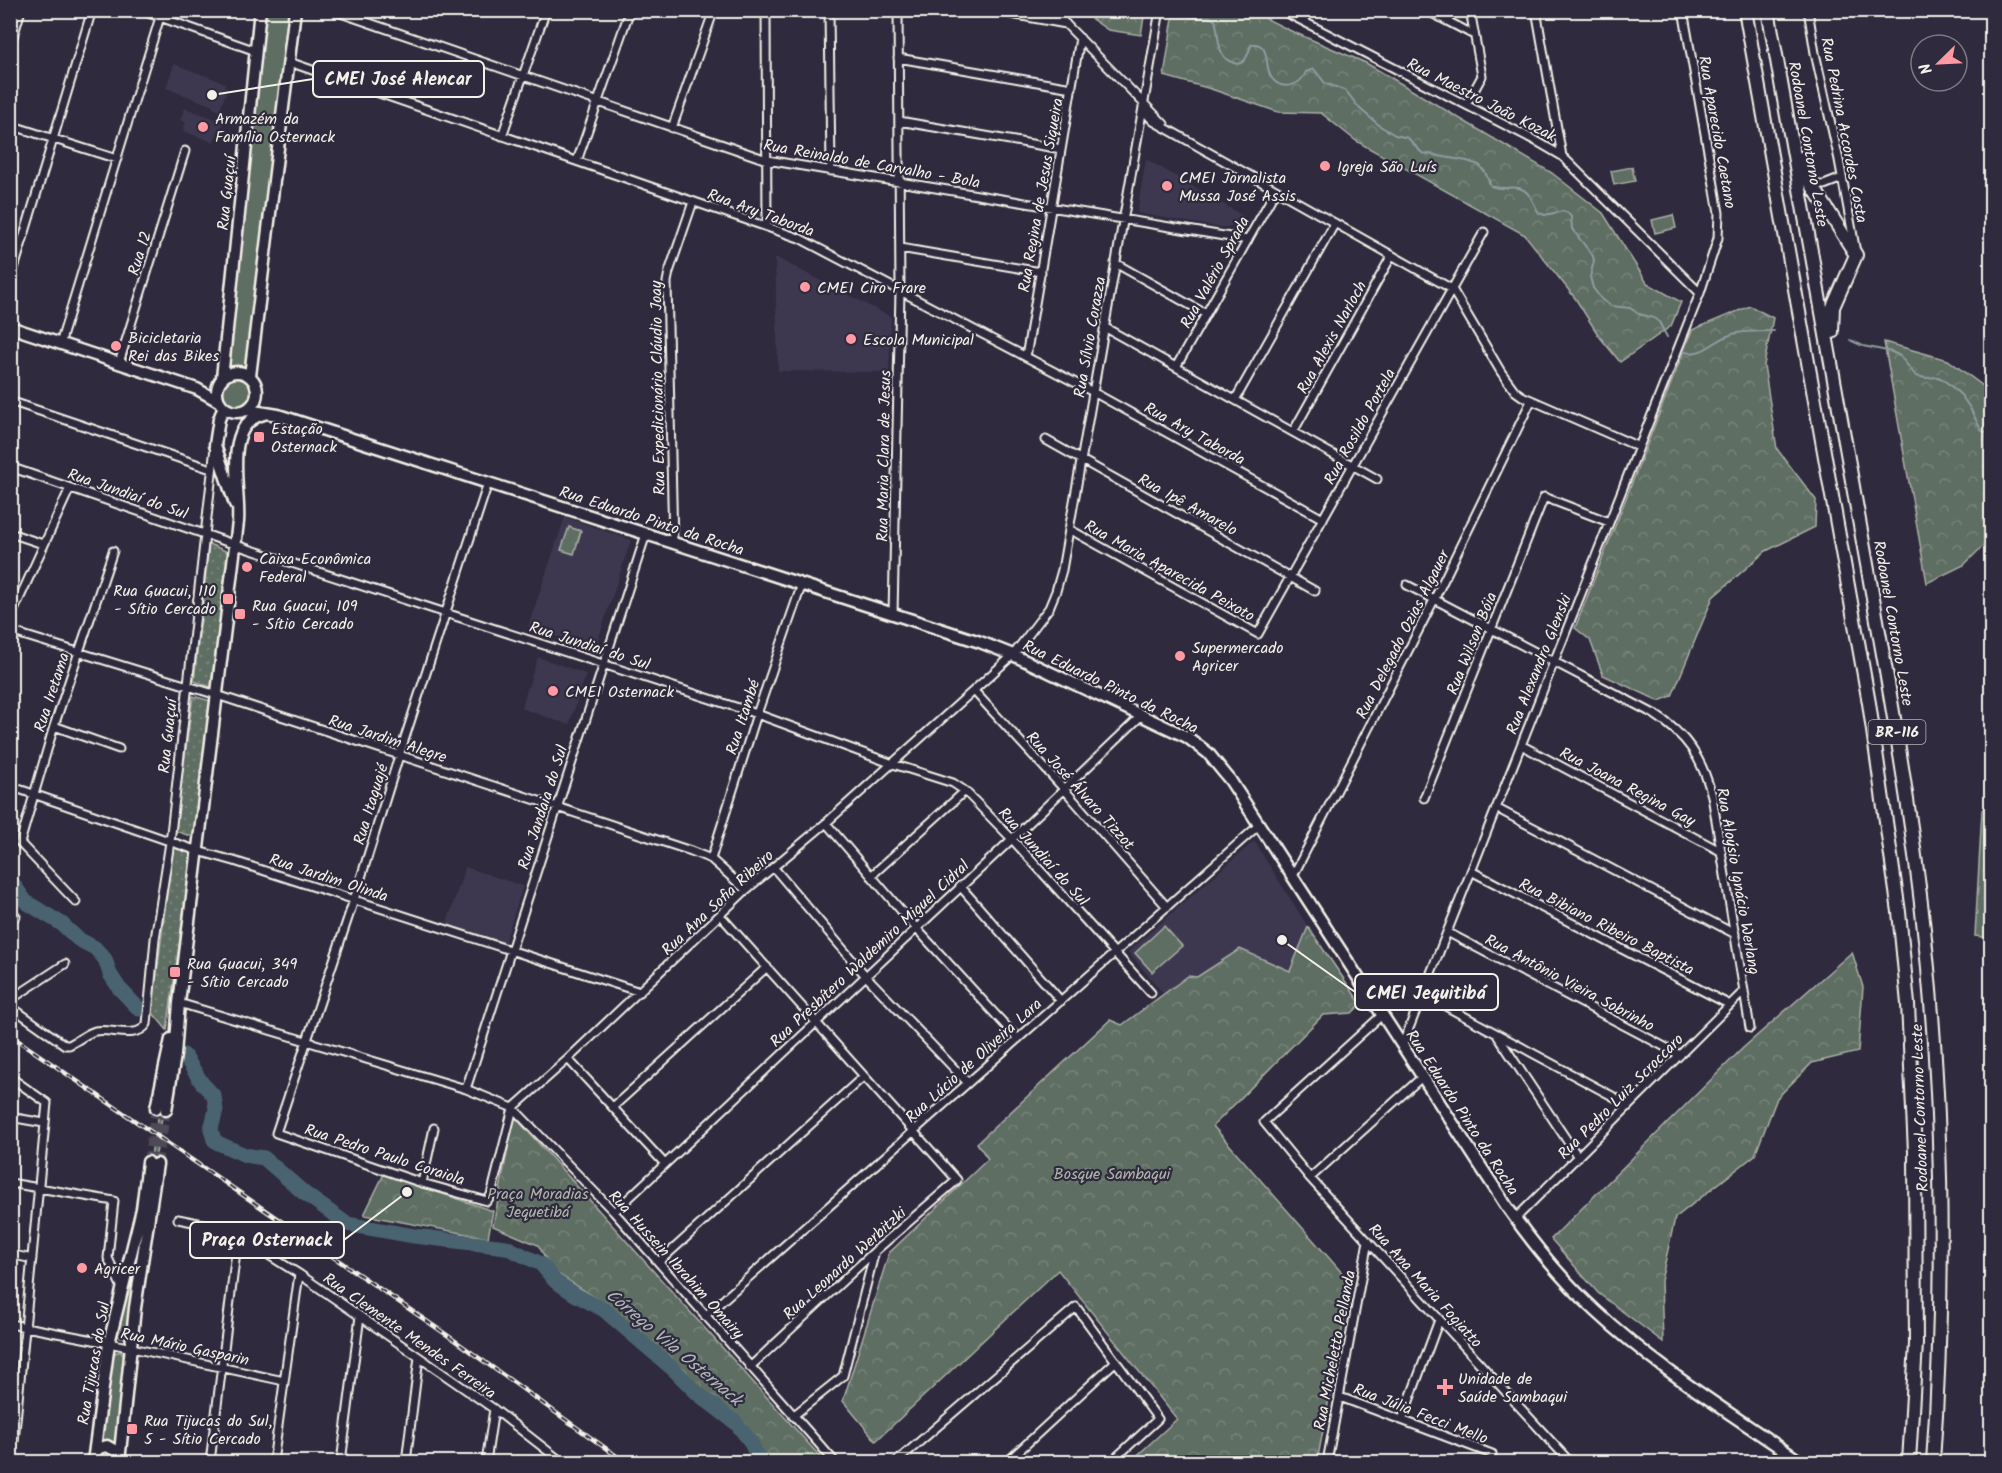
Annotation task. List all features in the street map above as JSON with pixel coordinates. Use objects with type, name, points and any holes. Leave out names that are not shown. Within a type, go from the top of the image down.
[{"type":"highway","name":"Rodoanel Contorno Leste","points":[[1745,10],[1869,703],[1900,923],[1908,1004],[1915,1152],[1916,1344],[1908,1462]]},
{"type":"highway","name":"Rodoanel Contorno Leste","points":[[1768,10],[1902,765],[1927,958],[1936,1092],[1940,1217],[1940,1340],[1933,1462]]},
{"type":"highway","points":[[1792,143],[1812,185],[1856,255],[1833,307],[1831,321],[1833,379]]},
{"type":"main road","name":"Rua Guaçuí","points":[[221,380],[260,10]]},
{"type":"main road","points":[[250,376],[295,10]]},
{"type":"main road","points":[[10,327],[196,389],[229,410],[244,411],[252,406],[258,393],[255,381],[245,372],[233,372],[221,380],[196,389]]},
{"type":"main road","points":[[221,380],[217,392],[222,404]]},
{"type":"main road","name":"Rua Eduardo Pinto da Rocha","points":[[258,393],[275,415]]},
{"type":"main road","name":"Rua Guaçuí","points":[[222,404],[215,445],[239,516]]},
{"type":"main road","name":"Rua Guaçuí","points":[[161,1109],[175,1055],[179,1003],[236,545],[239,516],[236,462],[240,436],[244,427],[244,411]]},
{"type":"main road","name":"Rua Eduardo Pinto da Rocha","points":[[244,411],[275,415],[980,642],[1013,655],[1188,737],[1208,753],[1230,780],[1515,1219],[1561,1276],[1615,1329],[1660,1364],[1801,1462]]},
{"type":"main road","points":[[244,427],[256,417],[275,415]]},
{"type":"main road","points":[[215,445],[223,459],[236,462]]},
{"type":"main road","name":"Rua Tijucas do Sul","points":[[93,1458],[109,1343],[152,1163],[119,1460]]},
{"type":"main road","points":[[93,1458],[99,1448],[107,1446],[114,1449],[119,1460]]},
{"type":"street","points":[[10,47],[21,10]]},
{"type":"street","points":[[10,282],[92,10]]},
{"type":"street","points":[[140,10],[256,51]]},
{"type":"street","name":"Rua Reinaldo de Carvalho - Bola","points":[[332,10],[767,160],[1248,240]]},
{"type":"street","points":[[502,136],[546,10]]},
{"type":"street","points":[[577,161],[630,10]]},
{"type":"street","points":[[672,128],[714,10]]},
{"type":"street","points":[[766,10],[767,227]]},
{"type":"street","points":[[829,10],[831,171]]},
{"type":"street","name":"Rua Maria Clara de Jesus","points":[[893,614],[900,291],[898,10]]},
{"type":"street","points":[[989,10],[1066,24]]},
{"type":"street","points":[[1052,10],[1172,131],[1452,289],[1508,383],[1522,396],[1639,447]]},
{"type":"street","name":"Rua Sílvio Corazza","points":[[1013,655],[1044,617],[1053,600],[1059,580],[1160,10]]},
{"type":"street","name":"Rua Maestro João Kozak","points":[[1281,10],[1562,156],[1700,293]]},
{"type":"street","points":[[1426,10],[1474,35]]},
{"type":"street","points":[[1466,105],[1482,76],[1470,10]]},
{"type":"street","points":[[1536,10],[1562,156]]},
{"type":"street","name":"Rua Aparecido Caetano","points":[[1683,10],[1720,222],[1716,246],[1700,293]]},
{"type":"street","name":"Rua Pedrina Accordes Costa","points":[[1808,10],[1856,255]]},
{"type":"street","points":[[60,344],[160,17]]},
{"type":"street","name":"Rua Regina de Jesus Siqueira","points":[[1026,357],[1080,38]]},
{"type":"street","points":[[898,58],[1072,88]]},
{"type":"street","name":"Rua Ary Taborda","points":[[289,62],[798,238],[1093,392],[1323,519]]},
{"type":"street","points":[[899,121],[1061,149]]},
{"type":"street","points":[[10,125],[117,159]]},
{"type":"street","name":"Rua 12","points":[[119,363],[185,151]]},
{"type":"street","points":[[1812,185],[1824,185],[1842,178]]},
{"type":"street","name":"Rua Valério Sprada","points":[[1176,367],[1276,190]]},
{"type":"street","name":"Rua Expedicionário Cláudio Joay","points":[[673,543],[668,277],[693,202]]},
{"type":"street","points":[[1235,400],[1335,223]]},
{"type":"street","name":"Rua Rosildo Portela","points":[[1258,634],[1484,232]]},
{"type":"street","points":[[900,248],[1041,272]]},
{"type":"street","name":"Rua Alexis Narloch","points":[[1293,432],[1392,255]]},
{"type":"street","points":[[1115,263],[1206,314]]},
{"type":"street","name":"Rua Alexandro Glenski","points":[[1402,1046],[1700,293]]},
{"type":"street","points":[[1104,327],[1377,479]]},
{"type":"street","points":[[10,400],[212,469]]},
{"type":"street","name":"Rua Delegado Ozias Algauer","points":[[1293,876],[1434,600],[1531,401]]},
{"type":"street","name":"Rua Ipê Amarelo","points":[[1047,440],[1315,591]]},
{"type":"street","name":"Rua Guaçuí","points":[[10,1006],[62,1043],[69,1045],[95,1032],[142,1030],[147,1020],[154,950],[170,842],[215,445]]},
{"type":"street","name":"Rua Jundiaí do Sul","points":[[10,467],[236,545],[757,714],[893,764],[953,783],[965,791],[1012,839],[1151,993]]},
{"type":"street","name":"Rua Itaguajé","points":[[276,1132],[354,900],[488,483]]},
{"type":"street","points":[[10,619],[70,488]]},
{"type":"street","name":"Rua Wilson Bóia","points":[[1424,798],[1544,497],[1609,522]]},
{"type":"street","name":"Rua Maria Aparecida Peixoto","points":[[1069,529],[1258,634]]},
{"type":"street","points":[[10,533],[43,544]]},
{"type":"street","name":"Rua Jandaia do Sul","points":[[466,1089],[646,534]]},
{"type":"street","name":"Rua Iretama","points":[[76,902],[20,843],[54,726],[112,551]]},
{"type":"street","name":"Rua Itambé","points":[[711,859],[757,714],[802,584]]},
{"type":"street","name":"Rua Aloýsio Ignácio Werlang","points":[[1407,585],[1654,714],[1685,738],[1700,762],[1710,785],[1750,1028]]},
{"type":"street","name":"Rua Jardim Alegre","points":[[10,631],[217,695],[711,859],[746,890]]},
{"type":"street","name":"Rua Ana Sofia Ribeiro","points":[[513,1108],[640,992],[746,890],[826,823],[1013,655]]},
{"type":"street","name":"Rua José Álvaro Tizzot","points":[[974,691],[1064,789],[1167,907]]},
{"type":"street","name":"Rua Presbítero Waldemiro Miguel Cidral","points":[[614,1212],[664,1162],[1012,839],[1142,714]]},
{"type":"street","points":[[54,726],[119,748]]},
{"type":"street","name":"Rua Joana Regina Gay","points":[[1521,745],[1722,852]]},
{"type":"street","name":"Rua Jardim Olinda","points":[[10,786],[170,842],[640,992]]},
{"type":"street","points":[[871,876],[965,791]]},
{"type":"street","points":[[1496,808],[1735,934]]},
{"type":"street","points":[[826,823],[916,928],[1018,1039]]},
{"type":"street","name":"Rua Lúcio de Oliveira Lara","points":[[705,1316],[1259,825]]},
{"type":"street","points":[[774,868],[865,975],[968,1083]]},
{"type":"street","name":"Rua Bibiano Ribeiro Baptista","points":[[1471,871],[1730,1005]]},
{"type":"street","points":[[960,886],[1061,1001]]},
{"type":"street","points":[[720,915],[915,1130]]},
{"type":"street","name":"Rua Antônio Vieira Sobrinho","points":[[1447,933],[1680,1055]]},
{"type":"street","points":[[10,1000],[65,964]]},
{"type":"street","points":[[613,1107],[767,968]]},
{"type":"street","name":"Rua Pedro Luiz Scroccaro","points":[[1515,1219],[1744,991]]},
{"type":"street","points":[[1423,994],[1629,1106]]},
{"type":"street","name":"Rua Hussein Ibrahim Omairy","points":[[179,1003],[466,1089],[513,1108],[614,1212],[835,1462]]},
{"type":"street","name":"Rua Ana Maria Fogiatto","points":[[1383,1015],[1264,1122],[1310,1178],[1570,1462]]},
{"type":"street","points":[[1495,1033],[1578,1157]]},
{"type":"street","points":[[568,1059],[664,1162]]},
{"type":"street","points":[[658,1262],[864,1076]]},
{"type":"street","points":[[10,1077],[47,1103],[12,1462]]},
{"type":"street","points":[[1310,1178],[1422,1077]]},
{"type":"street","name":"Rua Pedro Paulo Coraiola","points":[[276,1132],[422,1183],[487,1201],[491,1195],[513,1108]]},
{"type":"street","points":[[10,1117],[44,1123]]},
{"type":"street","points":[[422,1183],[434,1128]]},
{"type":"street","name":"Rua Leonardo Werbitzki","points":[[750,1367],[875,1251],[957,1180],[915,1130]]},
{"type":"street","points":[[10,1183],[114,1201],[108,1258],[122,1288]]},
{"type":"street","name":"Rua Clemente Mendes Ferreira","points":[[178,1219],[213,1226],[238,1236],[299,1274],[494,1409],[562,1462]]},
{"type":"street","points":[[210,1462],[238,1236]]},
{"type":"street","name":"Rua Micheletto Pellanda","points":[[1328,1462],[1368,1242]]},
{"type":"street","points":[[793,1416],[843,1376],[875,1251]]},
{"type":"street","points":[[10,1254],[32,1259]]},
{"type":"street","points":[[273,1462],[299,1274]]},
{"type":"street","points":[[896,1462],[1076,1307],[1158,1419],[1110,1462]]},
{"type":"street","points":[[341,1462],[360,1316]]},
{"type":"street","points":[[1401,1420],[1438,1320]]},
{"type":"street","name":"Rua Mário Gasparin","points":[[10,1324],[130,1347],[284,1381]]},
{"type":"street","points":[[406,1462],[419,1357]]},
{"type":"street","points":[[1007,1462],[1116,1361]]},
{"type":"street","points":[[10,1389],[20,1390]]},
{"type":"street","name":"Rua Júlia Fecci Mello","points":[[1340,1397],[1492,1454],[1490,1462]]},
{"type":"street","points":[[486,1462],[494,1409]]},
{"type":"shaded area","points":[[174,64],[225,83],[224,87],[228,88],[219,111],[213,106],[166,88]]},
{"type":"shaded area","name":"Armazém da Família Osternack","points":[[185,108],[224,122],[213,142],[183,131],[186,122],[180,120]]},
{"type":"shaded area","name":"CMEI Jornalista Mussa José Assis","points":[[1146,159],[1245,217],[1237,224],[1217,227],[1137,213]]},
{"type":"shaded area","name":"CMEI Ciro Frare","points":[[775,257],[891,317],[889,372],[778,371]]},
{"type":"shaded area","points":[[565,517],[631,540],[595,649],[528,627]]},
{"type":"shaded area","name":"CMEI Osternack","points":[[538,657],[586,674],[569,725],[521,708]]},
{"type":"shaded area","points":[[1254,841],[1308,927],[1290,971],[1240,949],[1197,978],[1188,976],[1164,994],[1128,952]]},
{"type":"shaded area","points":[[465,867],[523,886],[504,945],[446,926]]},
{"type":"green space","points":[[265,11],[290,11],[246,367],[227,367]]},
{"type":"green space","points":[[1080,11],[1145,11],[1141,35],[1108,30]]},
{"type":"green space","points":[[1174,11],[1251,11],[1366,63],[1552,173],[1603,213],[1647,283],[1681,302],[1671,326],[1620,362],[1599,336],[1575,298],[1525,235],[1356,141],[1321,113],[1278,112],[1164,76]]},
{"type":"green space","points":[[1632,167],[1635,181],[1614,185],[1611,171]]},
{"type":"green space","points":[[1673,215],[1676,228],[1655,233],[1652,220]]},
{"type":"green space","points":[[1750,306],[1773,318],[1764,365],[1777,449],[1816,500],[1815,527],[1766,551],[1713,597],[1672,696],[1659,701],[1603,675],[1590,640],[1575,628],[1692,330]]},
{"type":"green space","points":[[1884,342],[1948,360],[1991,392],[1991,538],[1964,565],[1927,583]]},
{"type":"green space","points":[[237,374],[249,379],[254,391],[249,403],[237,408],[225,403],[220,391],[225,379]]},
{"type":"green space","points":[[569,527],[581,531],[574,554],[561,550]]},
{"type":"green space","points":[[209,544],[228,552],[211,687],[194,681]]},
{"type":"green space","points":[[193,696],[211,701],[194,837],[175,831]]},
{"type":"green space","points":[[1991,800],[1991,938],[1975,936],[1982,810]]},
{"type":"green space","points":[[173,847],[192,854],[167,1030],[152,1012]]},
{"type":"green space","points":[[1164,926],[1182,946],[1152,972],[1135,953]]},
{"type":"green space","name":"Bosque Sambaqui","points":[[1308,927],[1361,1004],[1352,1013],[1323,1015],[1213,1126],[1351,1283],[1317,1462],[1130,1462],[1177,1419],[1058,1270],[876,1441],[843,1401],[889,1253],[988,1159],[977,1143],[1110,1020],[1122,1025],[1188,976],[1197,977],[1240,949],[1290,971]]},
{"type":"green space","points":[[1852,952],[1863,987],[1858,1052],[1812,1063],[1777,1098],[1755,1155],[1675,1218],[1661,1281],[1663,1342],[1598,1293],[1551,1239],[1743,1048]]},
{"type":"green space","points":[[169,1062],[171,1062],[126,1338],[117,1336],[146,1203],[152,1149]]},
{"type":"green space","name":"Praça Moradias Jequetibá","points":[[514,1116],[825,1462],[767,1462],[746,1426],[698,1388],[610,1307],[553,1271],[538,1245],[493,1226]]},
{"type":"green space","points":[[384,1174],[493,1211],[488,1238],[364,1215]]},
{"type":"green space","points":[[121,1352],[124,1356],[115,1445],[101,1441],[112,1354]]},
{"type":"waterway","points":[[1180,10],[1191,17],[1209,17],[1215,20],[1219,45],[1228,60],[1236,64],[1241,63],[1246,58],[1252,44],[1258,44],[1265,51],[1271,77],[1275,82],[1285,86],[1295,84],[1306,72],[1314,69],[1325,83],[1346,91],[1360,109],[1380,126],[1395,135],[1408,138],[1422,153],[1479,165],[1491,186],[1525,191],[1539,213],[1545,215],[1563,211],[1568,213],[1571,217],[1572,229],[1593,256],[1590,277],[1593,288],[1602,300],[1611,306],[1630,308],[1639,314],[1654,318],[1659,322],[1667,337]]},
{"type":"waterway","points":[[1685,352],[1699,352],[1737,333],[1774,331]]},
{"type":"waterway","points":[[1850,340],[1900,356],[1916,376],[1938,377],[1944,380],[1961,395],[1981,430],[1992,436]]},
{"type":"waterway","name":"Córrego Vila Osternack","points":[[10,880],[26,902],[62,924],[78,939],[95,948],[105,959],[110,974],[119,988],[139,1009]]},
{"type":"waterway","name":"Córrego Vila Osternack","points":[[184,1055],[202,1083],[214,1096],[216,1110],[211,1129],[214,1140],[218,1143],[245,1155],[264,1158],[304,1193],[347,1224],[414,1236],[506,1247],[541,1264],[555,1281],[604,1310],[673,1369],[698,1394],[736,1423],[750,1441],[760,1462]]},
{"type":"tunnel","points":[[148,1162],[156,1108]]},
{"type":"tunnel","points":[[157,1164],[166,1110]]},
{"type":"railway","points":[[10,1035],[447,1335],[625,1462]]},
{"type":"place","name":"CMEI José Alencar","points":[[212,95]]},
{"type":"place","name":"Armazém da Família Osternack","points":[[203,127]]},
{"type":"place","name":"Igreja São Luís","points":[[1325,166]]},
{"type":"place","name":"CMEI Jornalista Mussa José Assis","points":[[1167,186]]},
{"type":"place","name":"CMEI Ciro Frare","points":[[805,287]]},
{"type":"place","name":"Escola Municipal","points":[[851,339]]},
{"type":"place","name":"Bicicletaria Rei das Bikes","points":[[116,346]]},
{"type":"place","name":"Estação Osternack","points":[[259,437]]},
{"type":"place","name":"Caixa Econômica Federal","points":[[247,567]]},
{"type":"place","name":"Rua Guacui, 110 - Sítio Cercado","points":[[228,599]]},
{"type":"place","name":"Rua Guacui, 109 - Sítio Cercado","points":[[240,614]]},
{"type":"place","name":"Supermercado Agricer","points":[[1180,656]]},
{"type":"place","name":"CMEI Osternack","points":[[553,691]]},
{"type":"place","name":"CMEI Jequitibá","points":[[1282,940]]},
{"type":"place","name":"Rua Guacui, 349 - Sítio Cercado","points":[[175,972]]},
{"type":"place","name":"Praça Osternack","points":[[407,1192]]},
{"type":"place","name":"Agricer","points":[[82,1268]]},
{"type":"place","name":"Unidade de Saúde Sambaqui","points":[[1445,1387]]},
{"type":"place","name":"Rua Tijucas do Sul, 5 - Sítio Cercado","points":[[132,1429]]}]
